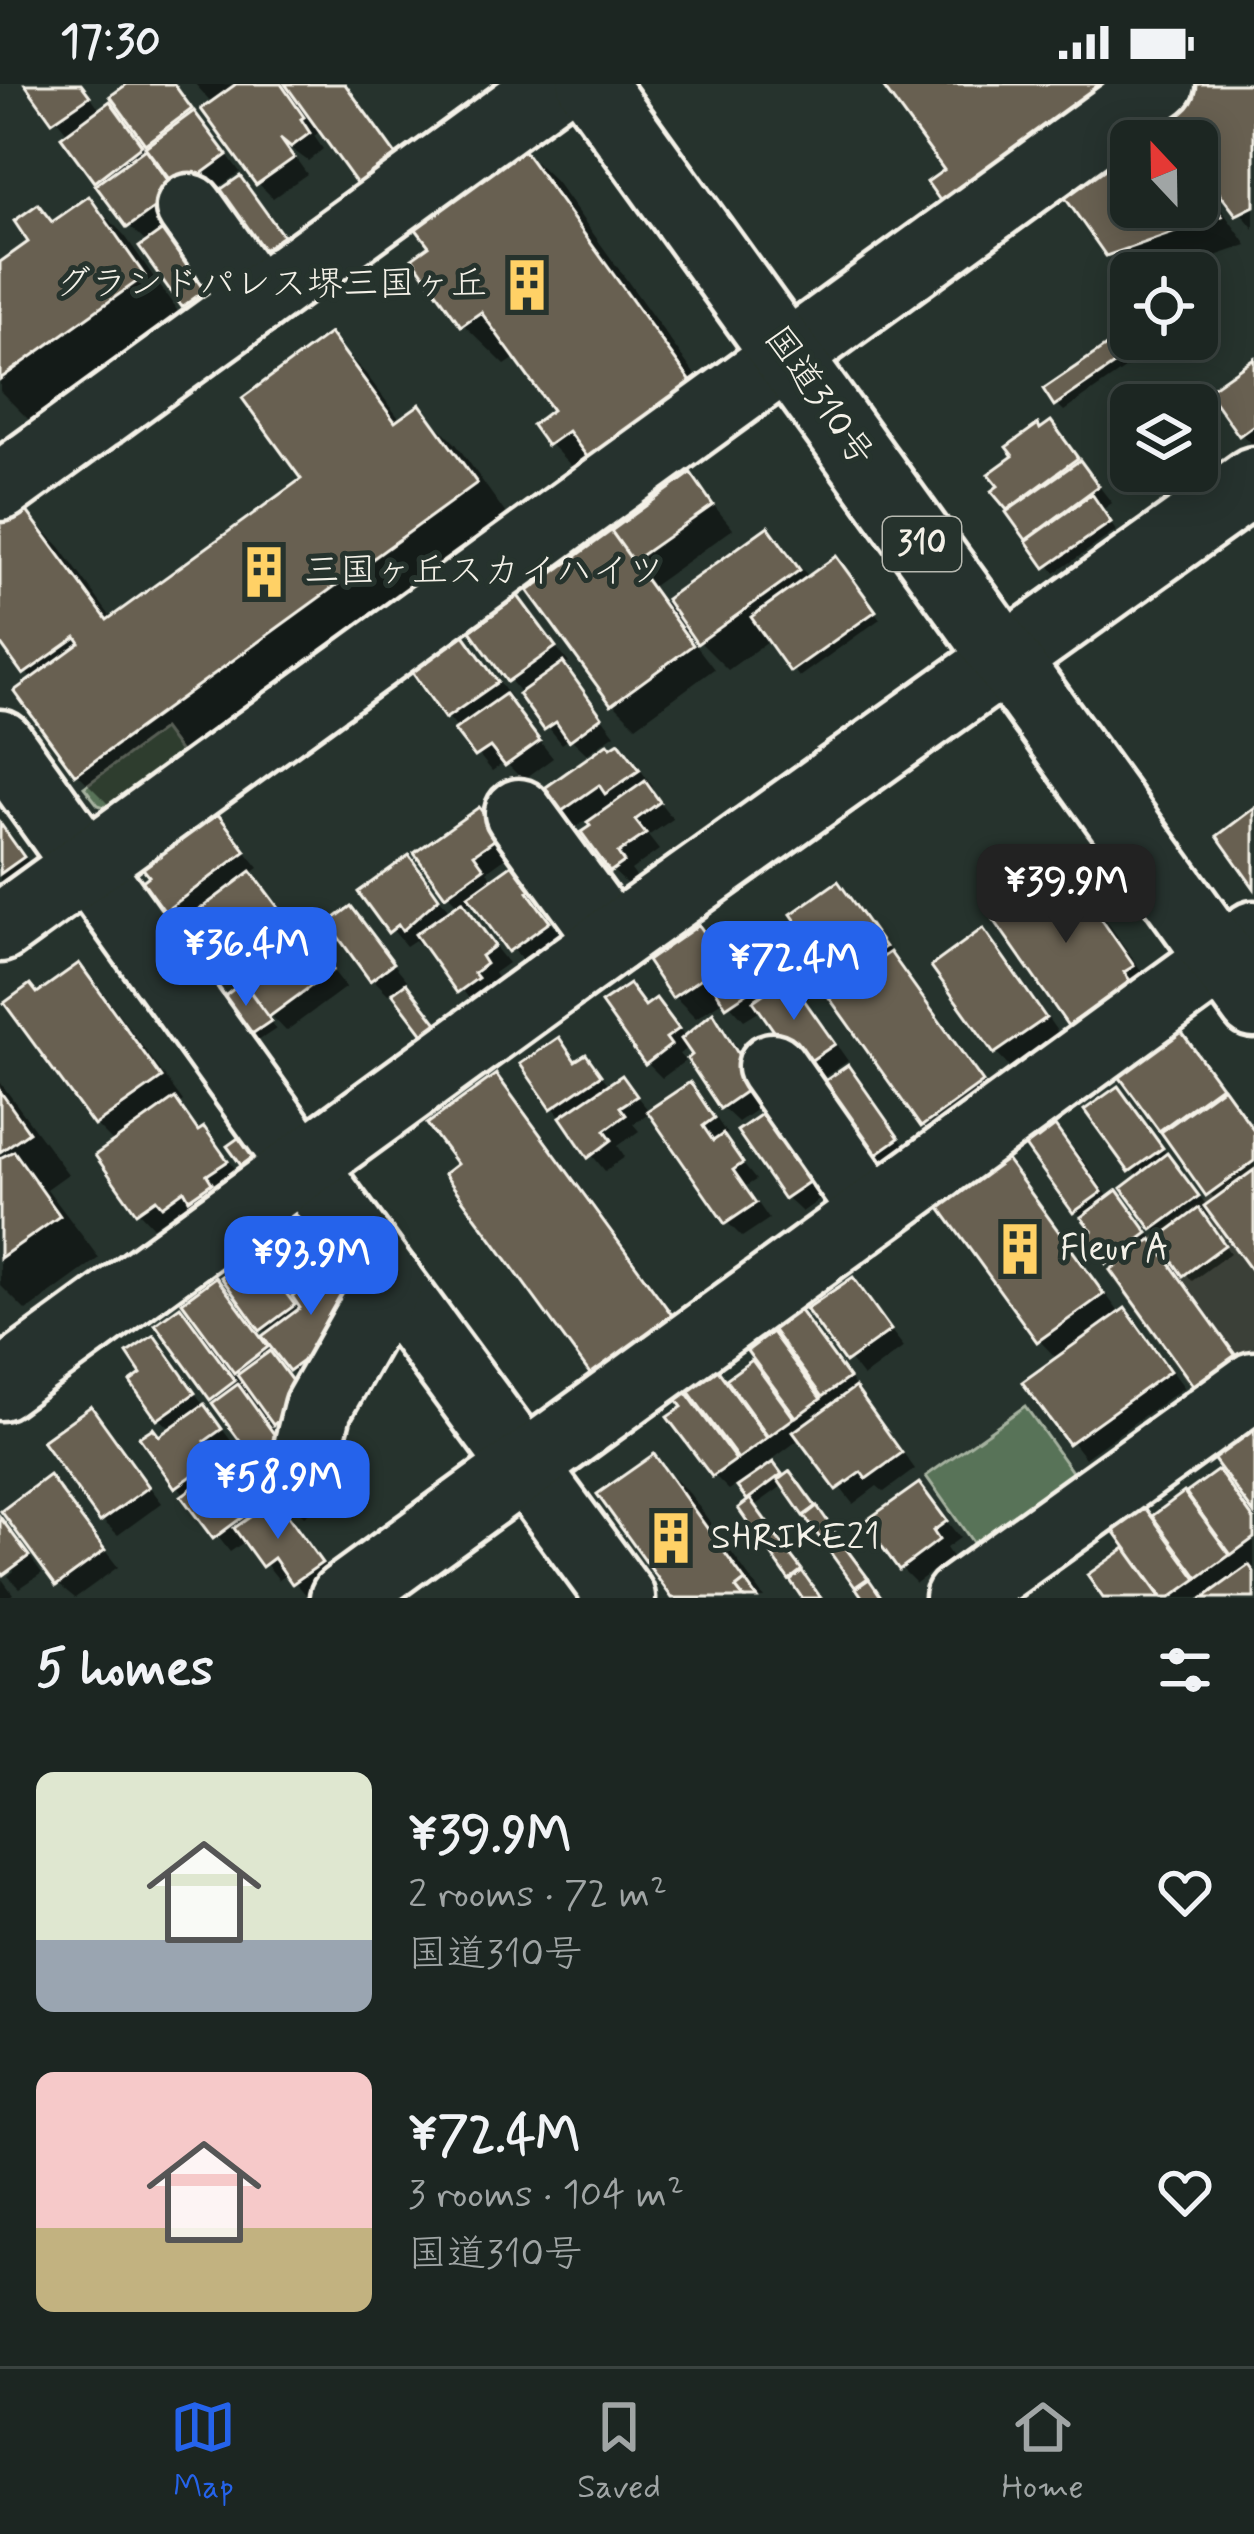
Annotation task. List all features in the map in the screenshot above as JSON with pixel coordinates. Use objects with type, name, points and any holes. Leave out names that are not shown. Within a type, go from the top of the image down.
[{"type":"main road","points":[[0,488],[554,84]]},
{"type":"main road","name":"国道310号","points":[[591,84],[1005,661],[1243,966]]},
{"type":"main road","points":[[0,928],[1161,84]]},
{"type":"main road","points":[[190,208],[256,301]]},
{"type":"main road","points":[[0,1386],[1254,481]]},
{"type":"main road","points":[[0,744],[621,1598]]},
{"type":"main road","points":[[519,813],[612,940]]},
{"type":"main road","points":[[344,1598],[873,1210],[1243,966]]},
{"type":"main road","points":[[772,1066],[873,1210]]},
{"type":"main road","points":[[309,1443],[318,1407],[389,1282]]},
{"type":"main road","points":[[959,1598],[1254,1386]]},
{"type":"shaded area","points":[[1254,1163],[1254,1366],[1202,1403],[1107,1270]]},
{"type":"green space","points":[[163,729],[183,756],[111,809],[98,805],[84,787]]},
{"type":"green space","points":[[1025,1406],[1085,1490],[986,1561],[926,1476]]},
{"type":"building","points":[[25,84],[81,84],[90,96],[52,122]]},
{"type":"building","points":[[127,84],[174,84],[192,109],[145,144],[110,96]]},
{"type":"building","points":[[236,84],[281,84],[310,133],[291,147],[280,138],[294,158],[256,185],[201,109]]},
{"type":"building","points":[[285,84],[345,84],[396,155],[357,184]]},
{"type":"building","points":[[881,84],[1116,84],[946,209],[927,182],[944,170]]},
{"type":"building","points":[[1196,84],[1254,84],[1254,206],[1236,215],[1218,191],[1218,120],[1165,120],[1158,110]]},
{"type":"building","points":[[110,101],[142,145],[94,182],[61,137]]},
{"type":"building","points":[[194,111],[227,155],[178,191],[145,147]]},
{"type":"building","name":"グランドパレス堺三国ヶ丘","points":[[514,137],[697,390],[593,465],[568,431],[547,446],[532,425],[552,410],[481,312],[461,326],[412,258],[429,246],[405,215]]},
{"type":"building","points":[[145,149],[176,193],[127,228],[95,185]]},
{"type":"building","points":[[1110,156],[1110,228],[1187,228],[1106,256],[1061,192]]},
{"type":"building","points":[[240,176],[283,236],[245,263],[201,203]]},
{"type":"building","points":[[89,196],[145,276],[0,379],[0,262],[28,242],[14,221],[38,204],[52,222]]},
{"type":"building","points":[[178,219],[221,279],[182,307],[139,247]]},
{"type":"building","name":"三国ヶ丘スカイハイツ","points":[[330,333],[395,422],[420,404],[477,483],[75,775],[14,691],[80,643],[76,637],[23,675],[0,643],[0,524],[24,507],[107,620],[301,479],[242,398]]},
{"type":"building","points":[[1110,343],[1110,360],[1121,360],[1054,406],[1043,389]]},
{"type":"building","points":[[1254,358],[1254,425],[1239,436],[1218,406],[1217,384]]},
{"type":"building","points":[[1051,421],[1078,458],[1007,510],[991,491],[998,486],[988,474],[1013,456],[1006,447],[1038,424],[1040,429]]},
{"type":"building","points":[[1080,460],[1099,486],[1026,540],[1006,512]]},
{"type":"building","points":[[691,473],[713,505],[632,562],[611,531]]},
{"type":"building","points":[[1092,494],[1111,522],[1045,568],[1026,541]]},
{"type":"building","points":[[768,526],[800,570],[697,644],[666,599]]},
{"type":"building","points":[[611,531],[693,645],[611,705],[528,591]]},
{"type":"building","points":[[836,556],[876,611],[790,672],[751,617]]},
{"type":"building","points":[[518,596],[556,647],[507,682],[470,631]]},
{"type":"building","points":[[464,635],[498,682],[445,719],[412,672]]},
{"type":"building","points":[[563,662],[602,717],[569,741],[556,722],[544,730],[518,694]]},
{"type":"building","points":[[505,694],[540,741],[505,766],[490,747],[475,757],[454,730]]},
{"type":"building","points":[[619,742],[640,770],[605,794],[599,785],[555,816],[539,792],[608,743],[611,747]]},
{"type":"building","points":[[645,781],[660,802],[635,820],[646,834],[618,853],[624,862],[610,872],[581,832],[590,826],[587,822]]},
{"type":"building","points":[[211,805],[246,851],[164,912],[141,882],[149,876],[136,860]]},
{"type":"building","points":[[479,807],[500,836],[474,854],[484,868],[445,896],[414,853]]},
{"type":"building","points":[[1254,808],[1254,888],[1217,836]]},
{"type":"building","points":[[0,823],[24,857],[0,874]]},
{"type":"building","points":[[409,855],[439,898],[402,931],[398,925],[388,933],[358,892]]},
{"type":"building","points":[[517,861],[535,887],[528,892],[550,922],[508,952],[468,896]]},
{"type":"building","points":[[1065,867],[1134,966],[1124,972],[1131,982],[1068,1026],[992,917]]},
{"type":"building","points":[[251,871],[286,918],[219,969],[183,922]]},
{"type":"building","points":[[838,881],[885,947],[838,980],[791,914]]},
{"type":"building","points":[[462,901],[495,946],[481,956],[486,964],[474,973],[478,978],[457,993],[415,934]]},
{"type":"building","points":[[351,906],[394,963],[370,981],[328,923]]},
{"type":"building","points":[[699,925],[717,951],[702,961],[709,973],[672,998],[647,961]]},
{"type":"building","points":[[983,928],[1046,1018],[994,1054],[931,966]]},
{"type":"building","points":[[754,929],[781,970],[726,1007],[712,984],[724,977],[719,969],[728,964],[738,939]]},
{"type":"building","points":[[308,935],[333,970],[269,1017],[243,982]]},
{"type":"building","points":[[890,952],[983,1082],[921,1127],[828,996]]},
{"type":"building","points":[[79,963],[162,1078],[94,1126],[4,1003],[30,984],[37,993]]},
{"type":"building","points":[[788,977],[835,1044],[800,1068],[753,1001]]},
{"type":"building","points":[[243,982],[271,1021],[249,1036],[222,998]]},
{"type":"building","points":[[406,983],[443,1031],[429,1042],[392,993]]},
{"type":"building","points":[[629,984],[645,1006],[656,998],[679,1029],[666,1038],[671,1045],[645,1065],[601,1003]]},
{"type":"building","points":[[713,1012],[756,1084],[720,1109],[687,1059],[692,1055],[681,1039]]},
{"type":"building","points":[[1175,1023],[1221,1086],[1159,1131],[1113,1068]]},
{"type":"building","points":[[559,1037],[575,1061],[586,1054],[601,1075],[551,1109],[520,1064]]},
{"type":"building","points":[[848,1065],[899,1138],[865,1162],[813,1089]]},
{"type":"building","points":[[496,1074],[675,1319],[593,1378],[444,1174],[457,1164],[427,1124]]},
{"type":"building","points":[[622,1075],[637,1096],[620,1107],[626,1115],[605,1130],[612,1140],[588,1158],[560,1117]]},
{"type":"building","points":[[690,1082],[714,1118],[703,1126],[713,1141],[723,1134],[743,1163],[733,1170],[756,1203],[725,1224],[647,1111]]},
{"type":"building","points":[[1118,1086],[1163,1148],[1129,1172],[1084,1110]]},
{"type":"building","points":[[1223,1087],[1254,1130],[1254,1161],[1206,1196],[1161,1132]]},
{"type":"building","points":[[0,1091],[29,1132],[0,1152]]},
{"type":"building","points":[[175,1098],[198,1131],[204,1127],[228,1161],[207,1175],[212,1183],[189,1199],[184,1190],[162,1206],[156,1199],[136,1213],[95,1155]]},
{"type":"building","points":[[772,1107],[819,1175],[784,1199],[737,1131]]},
{"type":"building","points":[[1055,1126],[1102,1192],[1073,1213],[1017,1135],[1029,1127],[1038,1139]]},
{"type":"building","points":[[241,1136],[263,1166],[248,1175],[227,1146]]},
{"type":"building","points":[[14,1151],[60,1216],[0,1258],[0,1158]]},
{"type":"building","points":[[1167,1153],[1199,1196],[1152,1230],[1121,1188]]},
{"type":"building","name":"Fleur A","points":[[1004,1156],[1104,1294],[1037,1342],[937,1204]]},
{"type":"building","points":[[1254,1170],[1254,1274],[1204,1206]]},
{"type":"building","points":[[1117,1190],[1148,1233],[1106,1264],[1086,1237],[1092,1231],[1081,1217]]},
{"type":"building","points":[[1199,1208],[1225,1245],[1183,1276],[1157,1239]]},
{"type":"building","points":[[290,1218],[303,1221],[332,1261],[289,1292],[254,1244]]},
{"type":"building","points":[[1152,1239],[1244,1367],[1202,1398],[1110,1270]]},
{"type":"building","points":[[255,1252],[295,1305],[260,1331],[221,1277]]},
{"type":"building","points":[[335,1264],[355,1290],[325,1345],[289,1371],[262,1336],[300,1308],[292,1296]]},
{"type":"building","points":[[216,1277],[268,1347],[234,1373],[182,1302]]},
{"type":"building","points":[[853,1277],[891,1330],[845,1363],[806,1309]]},
{"type":"building","points":[[790,1297],[849,1378],[822,1397],[763,1317]]},
{"type":"building","points":[[180,1306],[235,1381],[210,1400],[155,1324]]},
{"type":"building","points":[[1125,1308],[1170,1371],[1068,1444],[1022,1382]]},
{"type":"building","points":[[772,1332],[821,1399],[796,1417],[747,1351]]},
{"type":"building","points":[[154,1335],[195,1393],[157,1420],[130,1382],[141,1374],[127,1353]]},
{"type":"building","points":[[270,1351],[306,1400],[273,1425],[237,1375]]},
{"type":"building","points":[[752,1360],[794,1418],[768,1437],[726,1379]]},
{"type":"building","points":[[717,1369],[767,1438],[738,1459],[688,1391]]},
{"type":"building","points":[[238,1384],[305,1477],[279,1495],[212,1403]]},
{"type":"building","points":[[855,1387],[902,1453],[866,1479],[861,1472],[836,1490],[793,1432]]},
{"type":"building","points":[[686,1392],[736,1460],[712,1477],[667,1417],[682,1407],[676,1399]]},
{"type":"building","points":[[204,1404],[222,1429],[205,1441],[217,1458],[175,1488],[139,1437],[153,1428],[159,1436]]},
{"type":"building","points":[[91,1406],[149,1487],[100,1522],[42,1441]]},
{"type":"building","points":[[1254,1420],[1254,1514],[1209,1453]]},
{"type":"building","name":"SHRIKE21","points":[[654,1454],[745,1581],[736,1588],[744,1598],[672,1598],[597,1494]]},
{"type":"building","points":[[237,1455],[268,1498],[213,1539],[181,1496]]},
{"type":"building","points":[[773,1462],[782,1474],[747,1500],[737,1487]]},
{"type":"building","points":[[1218,1470],[1254,1520],[1254,1538],[1231,1555],[1186,1493]]},
{"type":"building","points":[[790,1471],[816,1507],[803,1516],[778,1480]]},
{"type":"building","points":[[49,1475],[105,1550],[56,1586],[1,1511]]},
{"type":"building","points":[[919,1483],[947,1521],[933,1531],[939,1540],[899,1570],[864,1522]]},
{"type":"building","points":[[1184,1492],[1230,1555],[1198,1578],[1152,1516]]},
{"type":"building","points":[[276,1499],[322,1563],[292,1584],[274,1558],[262,1567],[234,1528]]},
{"type":"building","points":[[750,1499],[776,1535],[763,1544],[738,1508]]},
{"type":"building","points":[[1141,1502],[1197,1579],[1170,1598],[1162,1598],[1110,1525]]},
{"type":"building","points":[[817,1506],[842,1542],[830,1552],[804,1516]]},
{"type":"building","points":[[0,1517],[29,1556],[3,1575],[0,1571]]},
{"type":"building","points":[[776,1536],[802,1570],[789,1580],[764,1544]]},
{"type":"building","points":[[842,1543],[868,1578],[855,1587],[830,1552]]},
{"type":"building","points":[[1125,1548],[1161,1598],[1103,1598],[1087,1575]]},
{"type":"building","points":[[1249,1565],[1254,1572],[1254,1598],[1203,1598]]},
{"type":"building","points":[[802,1571],[821,1598],[802,1598],[790,1580]]},
{"type":"building","points":[[869,1579],[882,1598],[863,1598],[856,1588]]},
{"type":"building","points":[[745,1581],[757,1598],[744,1598],[736,1588]]},
{"type":"place","name":"グランドパレス堺三国ヶ丘","points":[[527,285]]},
{"type":"place","name":"三国ヶ丘スカイハイツ","points":[[264,572]]},
{"type":"place","name":"Fleur A","points":[[1020,1249]]},
{"type":"place","name":"SHRIKE21","points":[[671,1538]]}]
